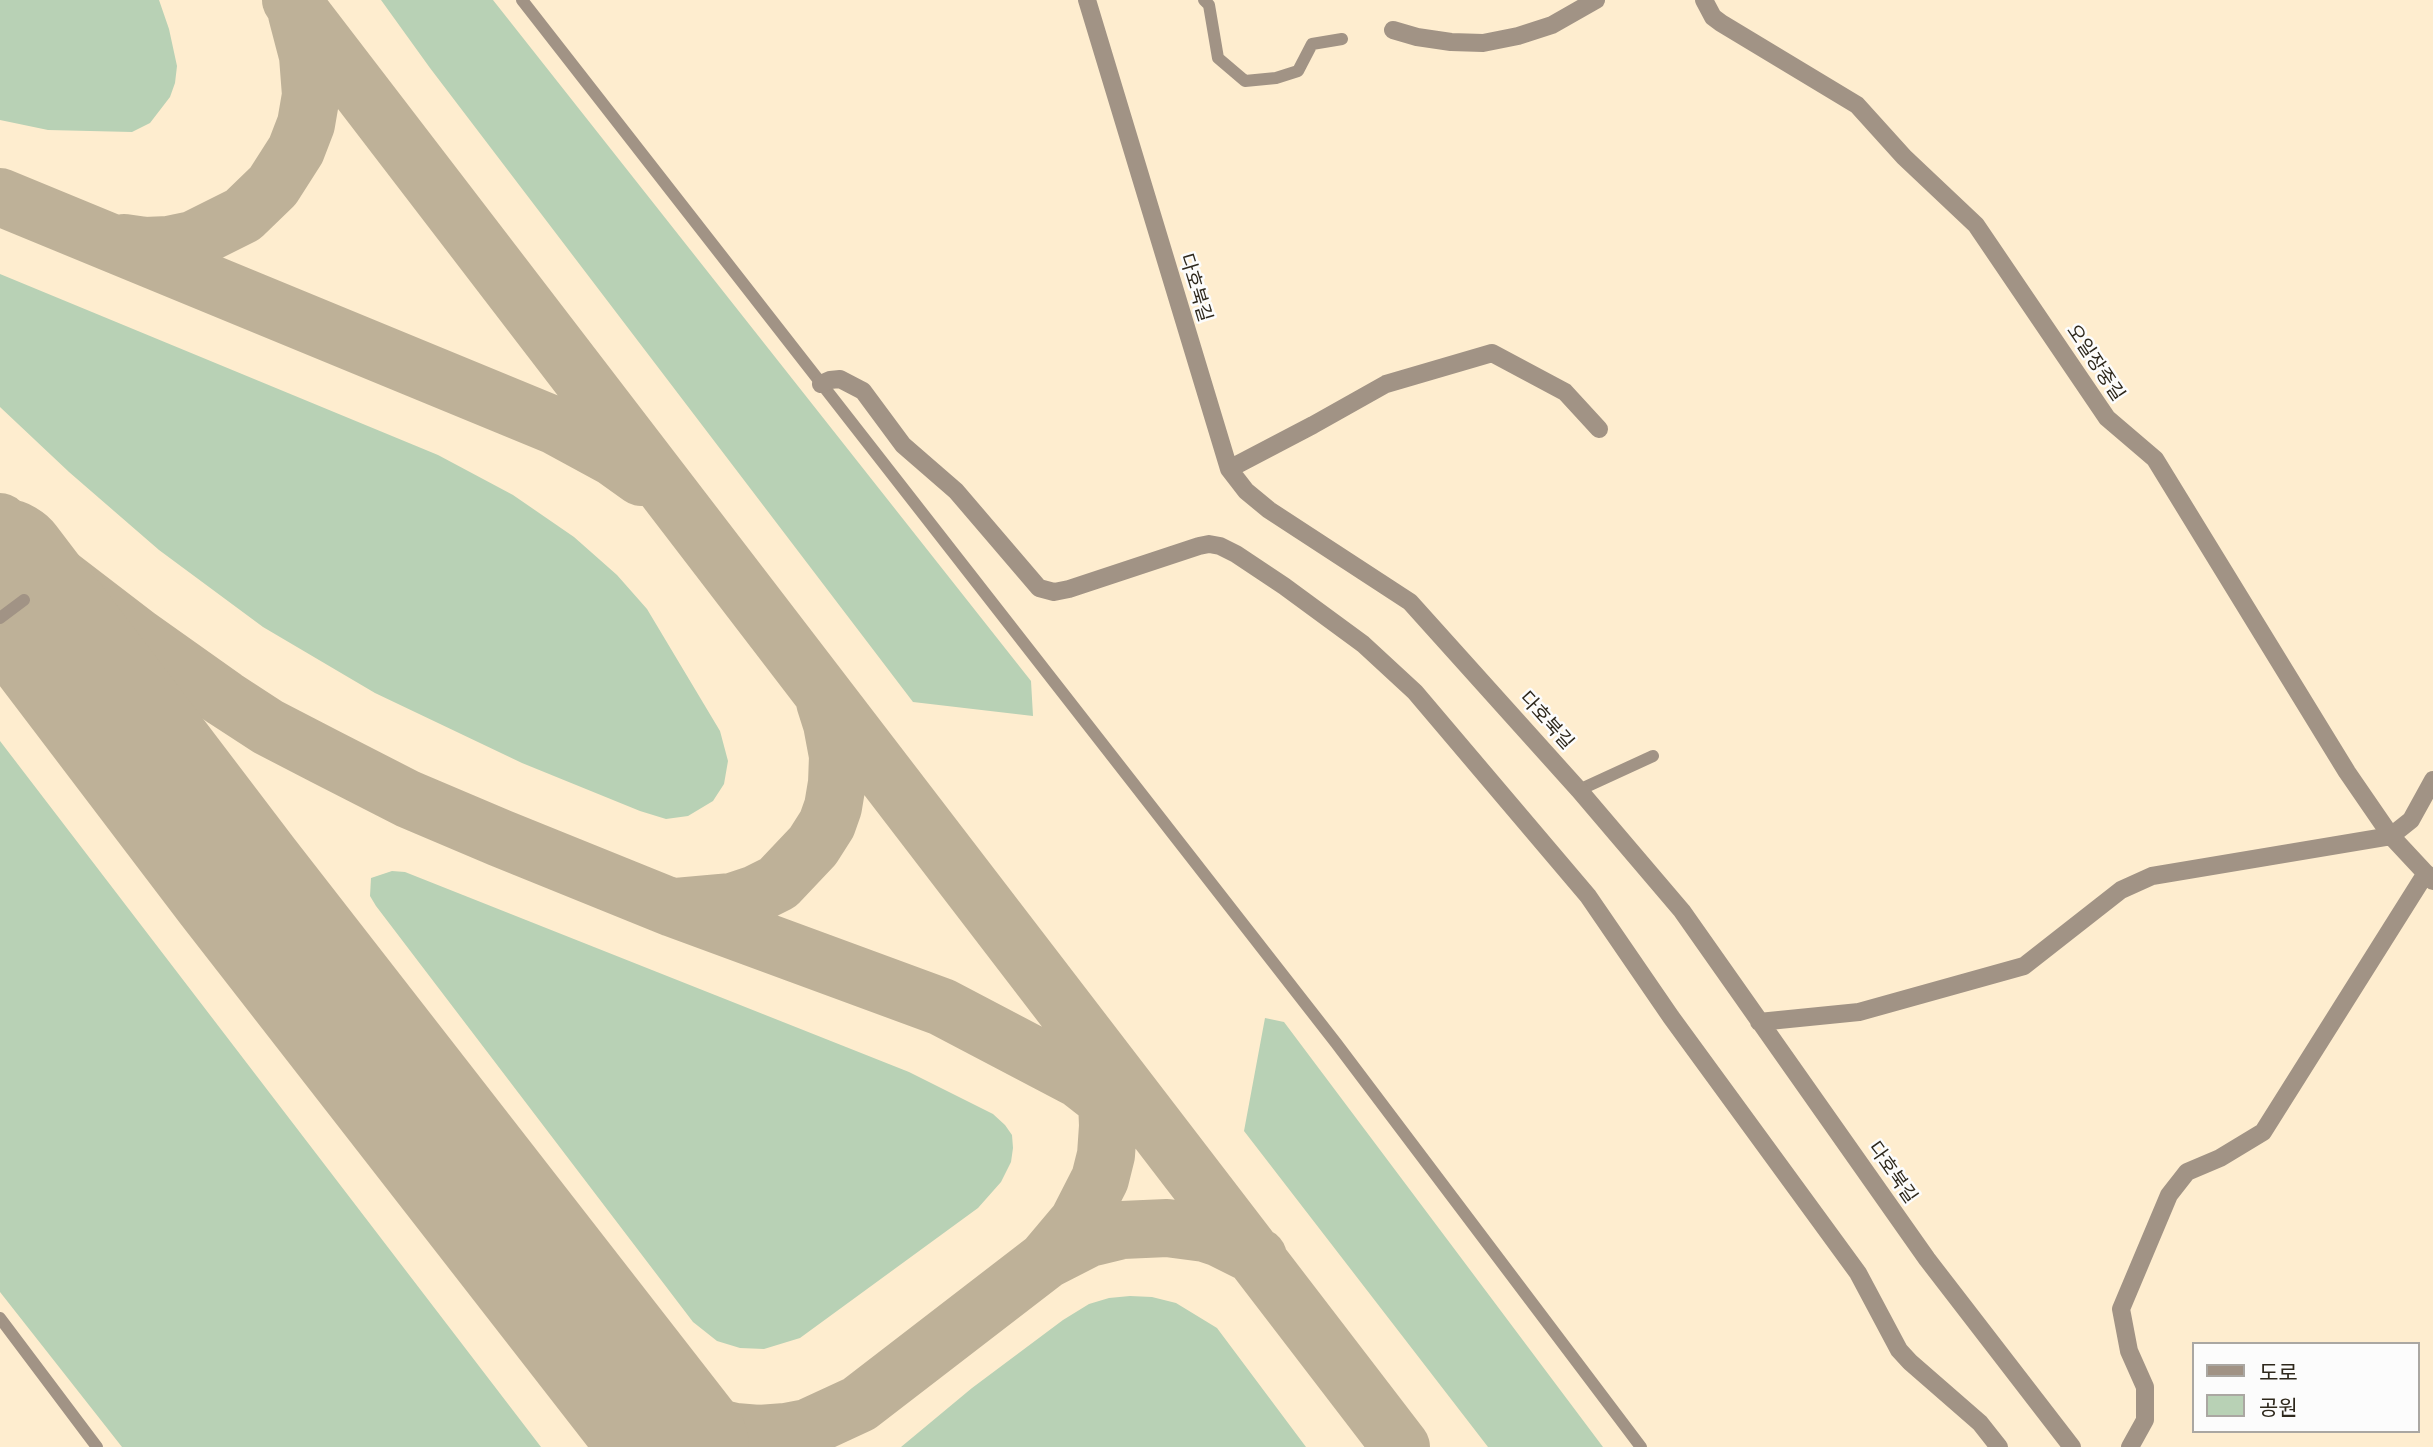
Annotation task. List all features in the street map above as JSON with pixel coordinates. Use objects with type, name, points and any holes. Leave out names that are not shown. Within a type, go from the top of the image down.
[{"type":"street","name":"다호북길","points":[[1087,0],[1229,469],[1245,491],[1269,510],[1410,602],[1579,790],[1682,911],[1927,1258],[2072,1447]]},
{"type":"street","points":[[1393,30],[1451,42],[1483,43],[1518,36],[1552,24],[1596,0]]},
{"type":"street","name":"오일장중길","points":[[1704,0],[1713,17],[1721,23],[1857,105],[1904,157],[1976,225],[2107,418],[2155,459],[2347,772],[2391,836],[2430,877]]},
{"type":"street","points":[[1229,469],[1386,384],[1492,354],[1565,392],[1599,429]]},
{"type":"street","points":[[821,384],[840,379],[863,391],[902,445],[956,491],[1039,588],[1054,592],[1069,589],[1209,544],[1220,546],[1274,580],[1363,644],[1415,692],[1588,896],[1671,1017],[1858,1273],[1899,1350],[1980,1423],[1999,1447]]},
{"type":"street","points":[[1759,1022],[1859,1012],[2024,966],[2121,890],[2152,876],[2391,836],[2411,820],[2433,780]]},
{"type":"street","points":[[2130,1447],[2145,1420],[2145,1387],[2129,1351],[2121,1309],[2169,1195],[2187,1171],[2220,1158],[2263,1132],[2430,877]]},
{"type":"lane","points":[[522,0],[1336,1043],[1641,1447]]},
{"type":"lane","points":[[1204,0],[1209,5],[1218,58],[1245,81],[1276,78],[1298,71],[1312,44],[1342,39]]},
{"type":"lane","points":[[0,618],[24,600]]},
{"type":"lane","points":[[1579,790],[1653,756]]},
{"type":"lane","points":[[0,1318],[97,1447]]},
{"type":"green space","points":[[0,0],[159,0],[177,66],[170,97],[150,123],[132,132],[48,130],[0,120]]},
{"type":"green space","points":[[381,0],[493,0],[1031,681],[1033,716],[913,702]]},
{"type":"green space","points":[[0,274],[438,455],[513,495],[574,537],[617,575],[647,609],[720,731],[728,761],[724,784],[713,801],[688,816],[666,819],[640,811],[522,763],[375,693],[263,627],[159,550],[69,472],[0,407]]},
{"type":"green space","points":[[0,741],[541,1447],[122,1447],[0,1292]]},
{"type":"green space","points":[[392,871],[405,872],[909,1072],[993,1114],[1012,1135],[1011,1162],[1001,1182],[978,1208],[800,1338],[764,1349],[740,1348],[717,1341],[693,1322],[376,906],[370,896],[371,878]]},
{"type":"green space","points":[[1265,1018],[1284,1022],[1603,1447],[1488,1447],[1244,1131]]},
{"type":"green space","points":[[1130,1296],[1152,1297],[1176,1303],[1217,1328],[1306,1447],[901,1447],[972,1388],[1063,1320],[1089,1304]]},
{"type":"taxiway","points":[[291,0],[1401,1447]]},
{"type":"taxiway","points":[[124,243],[169,245],[193,240],[243,215],[273,186],[296,150],[306,124],[311,95],[308,56],[297,14]]},
{"type":"taxiway","points":[[0,197],[556,426],[613,457],[641,477]]},
{"type":"taxiway","points":[[0,522],[53,572],[139,638],[268,727],[408,799],[500,838],[673,908],[942,1007],[1079,1079],[1125,1115]]},
{"type":"taxiway","points":[[676,907],[732,902],[756,894],[778,883],[813,846],[827,824],[837,783],[838,756],[825,702]]},
{"type":"taxiway","points":[[1046,1260],[1078,1222],[1100,1179],[1106,1155],[1108,1126],[1107,1100],[1100,1072]]},
{"type":"taxiway","points":[[624,1375],[650,1398],[692,1422],[735,1432],[786,1432],[807,1428],[859,1404],[1046,1260],[1089,1238],[1122,1230],[1167,1228],[1205,1233],[1258,1257]]},
{"type":"runway","points":[[0,569],[238,882],[678,1447]]}]
